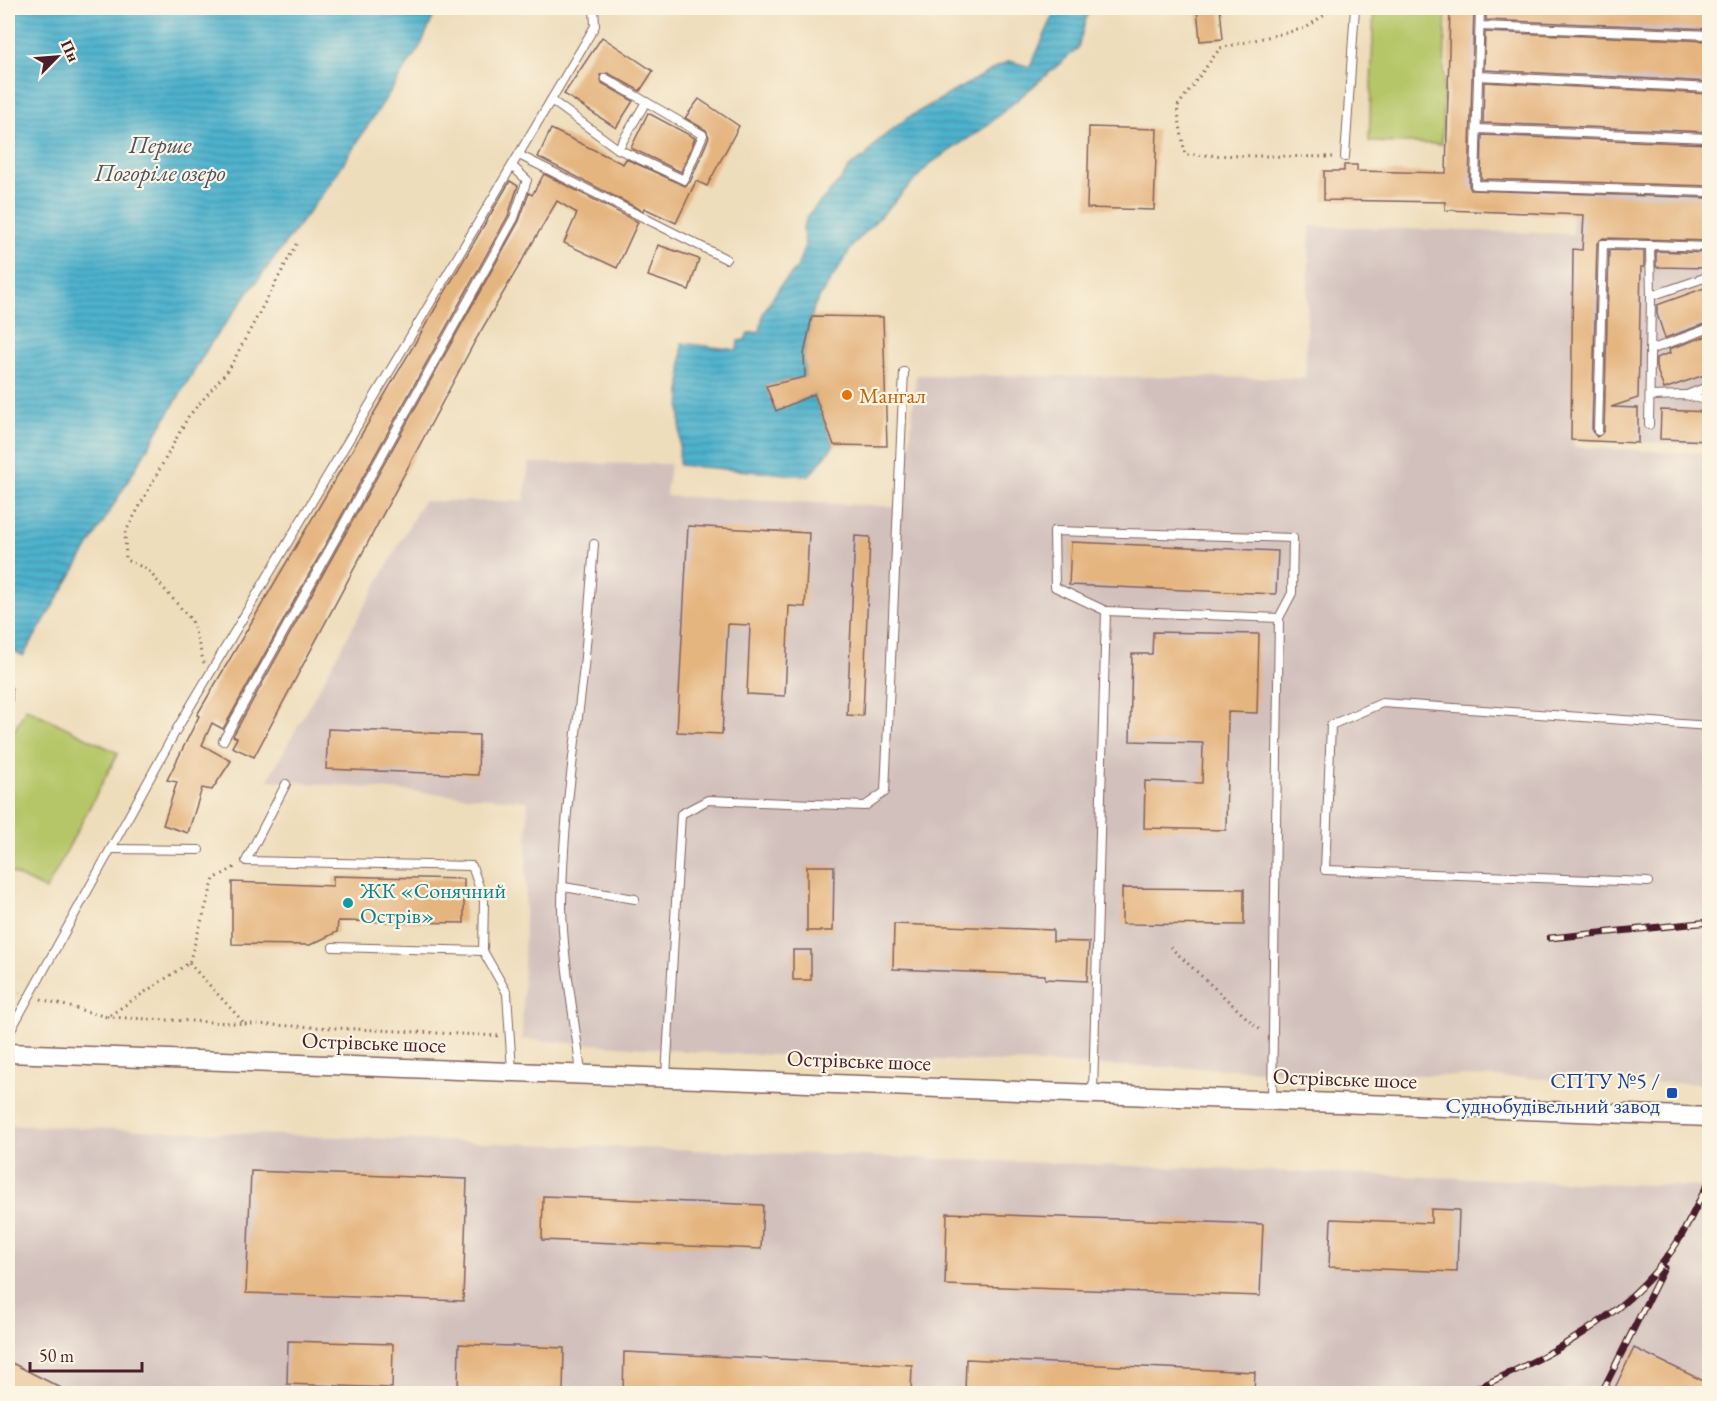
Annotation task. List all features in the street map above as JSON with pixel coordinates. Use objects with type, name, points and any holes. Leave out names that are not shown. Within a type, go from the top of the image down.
[{"type":"street","name":"Острівське шосе","points":[[8,1053],[1710,1117]]},
{"type":"lane","points":[[8,1034],[208,676],[595,26],[594,8]]},
{"type":"lane","points":[[1345,157],[1355,8]]},
{"type":"lane","points":[[1480,8],[1475,185],[1710,192]]},
{"type":"lane","points":[[1480,26],[1710,35]]},
{"type":"lane","points":[[1478,76],[1710,88]]},
{"type":"lane","points":[[551,100],[618,148],[684,180],[703,135],[605,78]]},
{"type":"lane","points":[[618,148],[646,102]]},
{"type":"lane","points":[[1477,129],[1710,138]]},
{"type":"lane","points":[[519,155],[726,259]]},
{"type":"lane","points":[[223,741],[514,218],[526,180],[512,166]]},
{"type":"lane","points":[[1598,431],[1604,244],[1710,248]]},
{"type":"lane","points":[[1649,425],[1650,245]]},
{"type":"lane","points":[[1651,296],[1710,276]]},
{"type":"lane","points":[[1650,350],[1710,328]]},
{"type":"lane","points":[[666,1077],[681,814],[708,800],[865,806],[885,792],[904,372]]},
{"type":"lane","points":[[1686,395],[1710,386]]},
{"type":"lane","points":[[1650,396],[1686,395],[1710,401]]},
{"type":"lane","points":[[1272,1100],[1279,618],[1292,593],[1293,538],[1053,531],[1055,587],[1106,611],[1279,618]]},
{"type":"lane","points":[[581,1074],[576,1021],[564,964],[564,887],[570,783],[584,665],[594,544]]},
{"type":"lane","points":[[1093,1093],[1106,611]]},
{"type":"lane","points":[[8,690],[8,700]]},
{"type":"lane","points":[[1648,882],[1325,870],[1331,725],[1382,703],[1710,726]]},
{"type":"lane","points":[[286,784],[246,861],[472,866],[484,901],[483,951],[507,993],[512,1072]]},
{"type":"lane","points":[[111,849],[199,850]]},
{"type":"lane","points":[[564,887],[636,899]]},
{"type":"lane","points":[[333,947],[483,951]]},
{"type":"path","points":[[1334,8],[1306,28],[1220,48],[1178,107],[1185,155],[1345,157]]},
{"type":"path","points":[[208,676],[192,621],[147,569],[126,560],[125,533],[188,417],[229,369],[298,242]]},
{"type":"path","points":[[107,1017],[189,963],[214,879],[246,861]]},
{"type":"path","points":[[1170,946],[1273,1041]]},
{"type":"path","points":[[189,963],[246,1025]]},
{"type":"path","points":[[8,990],[107,1017],[510,1036]]},
{"type":"shaded area","points":[[1450,8],[1709,8],[1709,444],[1574,440],[1573,447],[1709,454],[1709,1084],[712,1053],[522,1039],[528,801],[268,780],[423,501],[524,501],[529,463],[670,464],[666,496],[904,507],[916,375],[1305,378],[1310,226],[1573,234],[1572,215],[1445,210]]},
{"type":"shaded area","points":[[8,1125],[1709,1187],[1709,1393],[8,1393]]},
{"type":"green space","points":[[1374,8],[1446,9],[1442,144],[1369,142]]},
{"type":"green space","points":[[26,708],[118,753],[46,890],[8,871],[8,743]]},
{"type":"water","name":"Перше Погоріле озеро","points":[[8,8],[437,8],[421,45],[329,185],[210,344],[23,656],[8,647]]},
{"type":"water","points":[[1057,8],[1089,8],[1078,48],[984,128],[931,163],[854,244],[814,306],[804,354],[805,377],[766,386],[776,410],[814,394],[834,445],[809,476],[679,465],[682,343],[737,350],[738,341],[745,340],[748,333],[760,332],[763,313],[781,285],[797,268],[805,245],[803,228],[808,215],[840,181],[851,165],[865,157],[878,141],[907,118],[995,68],[1010,61],[1030,67]]},
{"type":"building","points":[[1197,8],[1220,8],[1223,39],[1200,41]]},
{"type":"building","points":[[1450,8],[1474,8],[1469,185],[1471,190],[1710,198],[1710,241],[1603,238],[1597,243],[1592,431],[1597,437],[1604,431],[1609,250],[1644,251],[1644,267],[1641,267],[1638,398],[1611,407],[1638,408],[1638,443],[1571,440],[1573,249],[1582,250],[1584,215],[1445,210],[1445,202],[1324,200],[1324,171],[1344,171],[1344,165],[1357,165],[1357,171],[1446,173]]},
{"type":"building","points":[[1486,8],[1710,8],[1710,29],[1486,20]]},
{"type":"building","points":[[1485,32],[1710,41],[1710,82],[1484,70]]},
{"type":"building","points":[[602,37],[653,71],[640,91],[608,73],[600,75],[602,83],[633,101],[616,128],[564,94]]},
{"type":"building","points":[[1484,82],[1710,94],[1710,132],[1483,123]]},
{"type":"building","points":[[699,99],[739,126],[707,186],[696,181],[676,223],[644,208],[643,211],[538,157],[551,129],[623,164],[626,159],[685,186],[690,182],[709,137],[706,130],[685,118]]},
{"type":"building","points":[[648,113],[695,138],[681,172],[631,148]]},
{"type":"building","points":[[1089,127],[1157,129],[1154,210],[1087,208]]},
{"type":"building","points":[[1482,135],[1710,144],[1710,186],[1481,179]]},
{"type":"building","points":[[544,174],[638,222],[617,268],[564,243],[577,213],[557,201],[475,341],[254,757],[232,747],[237,738],[233,736],[519,221],[529,193],[532,195]]},
{"type":"building","points":[[510,181],[518,186],[508,216],[223,729],[212,723],[202,745],[231,761],[212,790],[202,788],[188,833],[163,825],[177,782],[167,780],[199,716],[197,715]]},
{"type":"building","points":[[658,245],[699,259],[689,290],[648,276]]},
{"type":"building","points":[[1656,251],[1710,253],[1710,268],[1656,267]]},
{"type":"building","points":[[1710,286],[1710,322],[1665,338],[1657,314],[1657,305]]},
{"type":"building","points":[[812,316],[883,317],[887,446],[834,445],[814,394],[776,411],[766,386],[805,377],[804,354]]},
{"type":"building","points":[[1710,335],[1710,373],[1664,389],[1656,367],[1656,358],[1670,353],[1669,349]]},
{"type":"building","points":[[1661,410],[1710,412],[1710,441],[1660,439]]},
{"type":"building","points":[[688,526],[809,533],[805,607],[789,606],[785,696],[747,694],[750,625],[728,624],[722,734],[677,732]]},
{"type":"building","points":[[855,536],[870,537],[863,716],[847,715]]},
{"type":"building","points":[[1071,542],[1278,551],[1276,594],[1069,585]]},
{"type":"building","points":[[1153,632],[1259,634],[1257,713],[1228,712],[1226,830],[1144,828],[1145,781],[1202,783],[1203,743],[1130,741],[1132,654],[1152,654]]},
{"type":"building","points":[[328,729],[479,735],[478,775],[326,769]]},
{"type":"building","points":[[807,866],[834,866],[833,931],[807,931]]},
{"type":"building","name":"ЖК «Сонячний Острів»","points":[[333,876],[464,879],[464,923],[338,921],[337,932],[310,945],[232,944],[232,882],[333,886]]},
{"type":"building","points":[[1122,888],[1244,889],[1244,925],[1122,924]]},
{"type":"building","points":[[894,924],[1053,930],[1053,941],[1089,942],[1087,981],[1045,979],[1045,975],[893,969]]},
{"type":"building","points":[[793,950],[811,950],[811,980],[793,980]]},
{"type":"building","points":[[251,1171],[467,1179],[463,1301],[246,1293]]},
{"type":"building","points":[[543,1196],[763,1205],[761,1249],[542,1240]]},
{"type":"building","points":[[1431,1209],[1459,1210],[1457,1272],[1329,1267],[1331,1219],[1431,1223]]},
{"type":"building","points":[[947,1213],[1263,1224],[1260,1296],[945,1285]]},
{"type":"building","points":[[288,1341],[393,1344],[392,1388],[287,1384]]},
{"type":"building","points":[[459,1344],[564,1348],[563,1392],[458,1388]]},
{"type":"building","points":[[1634,1348],[1710,1384],[1710,1394],[1612,1394]]},
{"type":"building","points":[[624,1352],[912,1365],[911,1394],[623,1394]]},
{"type":"building","points":[[966,1359],[1255,1372],[1254,1394],[965,1394]]},
{"type":"building","points":[[8,1361],[73,1394],[8,1394]]},
{"type":"railway","points":[[1550,938],[1710,922]]},
{"type":"railway","points":[[1464,1394],[1554,1351],[1610,1314],[1658,1268],[1687,1226],[1710,1180]]},
{"type":"railway","points":[[1601,1394],[1664,1268]]},
{"type":"place","name":"Мангал","points":[[847,395]]},
{"type":"place","name":"ЖК «Сонячний Острів»","points":[[348,903]]},
{"type":"place","name":"СПТУ №5 / Суднобудівельний завод","points":[[1672,1093]]}]
